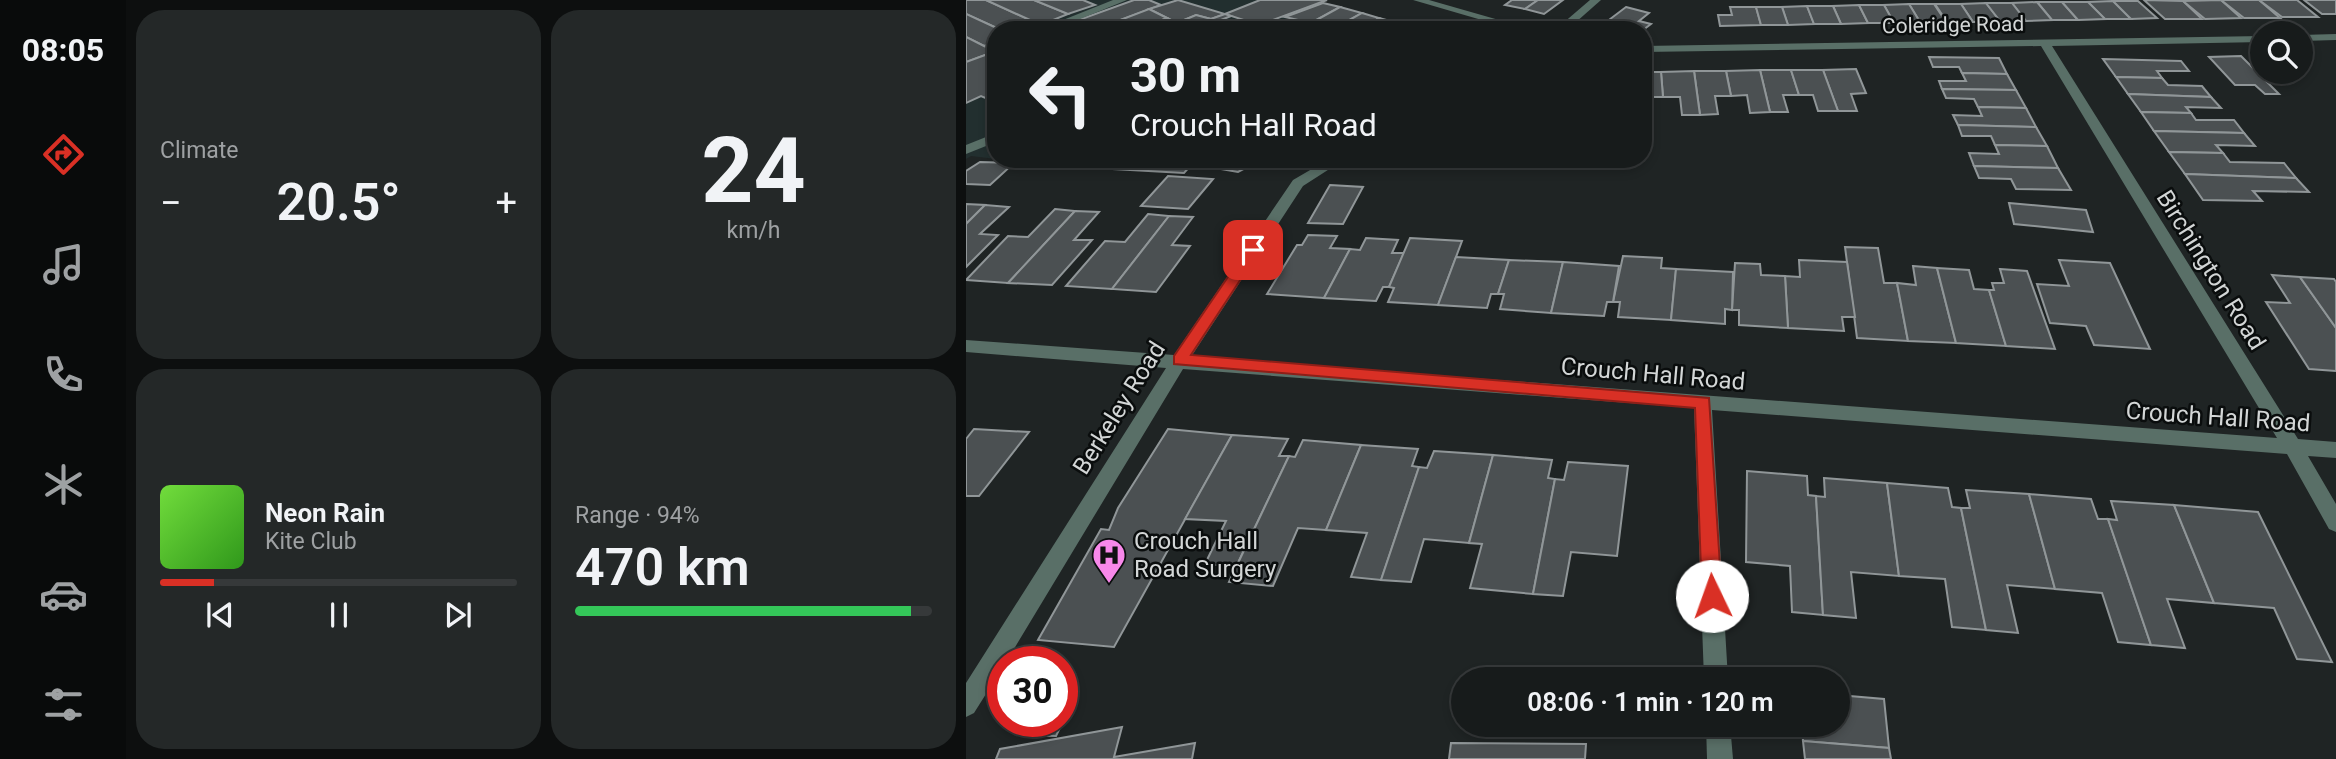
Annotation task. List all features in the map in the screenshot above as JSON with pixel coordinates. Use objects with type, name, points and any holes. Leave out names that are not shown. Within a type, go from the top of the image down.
[{"type":"street","points":[[1067,21],[1122,0]]},
{"type":"street","points":[[1418,0],[1496,21]]},
{"type":"street","points":[[1571,21],[1596,0]]},
{"type":"street","points":[[2313,38],[2336,37]]},
{"type":"street","name":"Coleridge Road","points":[[1652,49],[2250,39]]},
{"type":"street","name":"Birchington Road","points":[[2045,43],[2293,447],[2336,523]]},
{"type":"street","points":[[966,150],[987,141]]},
{"type":"street","name":"Berkeley Road","points":[[966,705],[1180,360],[1298,184],[1324,168]]},
{"type":"street","name":"Crouch Hall Road","points":[[966,346],[1180,360],[1703,403],[2336,450]]},
{"type":"street","points":[[1703,403],[1715,667]]},
{"type":"street","points":[[1719,737],[1720,759]]},
{"type":"shaded area","points":[[966,0],[1327,0],[1284,21],[987,21],[987,158],[971,156],[966,159]]},
{"type":"building","points":[[966,0],[986,0],[1032,21],[987,21],[987,24],[966,14]]},
{"type":"building","points":[[986,0],[1034,0],[1068,14],[1051,21],[1032,21]]},
{"type":"building","points":[[1034,0],[1083,0],[1095,5],[1068,14]]},
{"type":"building","points":[[1134,0],[1149,0],[1161,5],[1118,21],[1076,21]]},
{"type":"building","points":[[1178,0],[1225,14],[1211,19],[1196,15],[1182,21],[1173,21],[1149,9]]},
{"type":"building","points":[[1260,0],[1327,0],[1270,21],[1247,21],[1225,14]]},
{"type":"building","points":[[1512,0],[1538,0],[1525,9],[1505,5]]},
{"type":"building","points":[[1538,0],[1563,0],[1544,14],[1525,9]]},
{"type":"building","points":[[2144,0],[2183,1],[2202,19],[2165,19]]},
{"type":"building","points":[[2221,0],[2241,18],[2205,19],[2183,1]]},
{"type":"building","points":[[2221,0],[2259,0],[2280,18],[2244,18]]},
{"type":"building","points":[[2259,0],[2297,0],[2318,17],[2282,17]]},
{"type":"building","points":[[2304,0],[2336,0],[2336,14],[2322,14]]},
{"type":"building","points":[[2113,1],[2131,19],[2105,19],[2088,2]]},
{"type":"building","points":[[2113,1],[2138,1],[2157,18],[2131,19]]},
{"type":"building","points":[[2037,2],[2062,2],[2078,20],[2052,20]]},
{"type":"building","points":[[2037,2],[2052,20],[2026,21],[2012,3]]},
{"type":"building","points":[[2062,2],[2088,2],[2105,19],[2078,20]]},
{"type":"building","points":[[1323,3],[1340,7],[1315,21],[1285,17]]},
{"type":"building","points":[[1986,3],[2000,21],[1973,22],[1961,4]]},
{"type":"building","points":[[1986,3],[2012,3],[2026,21],[2000,21]]},
{"type":"building","points":[[1909,4],[1934,4],[1946,22],[1920,22]]},
{"type":"building","points":[[1909,4],[1920,22],[1894,23],[1884,5]]},
{"type":"building","points":[[1935,4],[1961,4],[1973,22],[1947,22]]},
{"type":"building","points":[[1859,5],[1868,23],[1841,24],[1833,6]]},
{"type":"building","points":[[1859,5],[1884,5],[1894,23],[1868,23]]},
{"type":"building","points":[[1807,6],[1814,24],[1788,25],[1782,7]]},
{"type":"building","points":[[1807,6],[1833,6],[1841,24],[1814,24]]},
{"type":"building","points":[[1340,7],[1362,13],[1348,21],[1315,21]]},
{"type":"building","points":[[1626,7],[1649,13],[1639,21],[1608,21]]},
{"type":"building","points":[[1730,7],[1756,7],[1761,25],[1720,26],[1718,15],[1732,15]]},
{"type":"building","points":[[1756,7],[1782,7],[1788,25],[1761,25]]},
{"type":"building","points":[[1149,9],[1167,18],[1160,21],[1118,21]]},
{"type":"building","points":[[1362,13],[1379,18],[1374,21],[1348,21]]},
{"type":"building","points":[[966,14],[987,24],[987,45],[966,37]]},
{"type":"building","points":[[1225,14],[1231,16],[1218,21],[1182,21],[1196,15],[1211,19]]},
{"type":"building","points":[[966,37],[987,47],[987,54],[966,62]]},
{"type":"building","points":[[987,54],[987,99],[981,96],[966,103],[966,62]]},
{"type":"building","points":[[2241,56],[2250,65],[2250,84],[2269,84],[2279,94],[2265,94],[2255,85],[2235,85],[2209,57]]},
{"type":"building","points":[[1929,57],[1999,58],[2007,74],[1962,73],[1959,67],[1933,67]]},
{"type":"building","points":[[2103,59],[2181,61],[2189,71],[2157,71],[2162,78],[2116,77]]},
{"type":"building","points":[[1856,69],[1866,93],[1851,94],[1857,111],[1838,111],[1823,70]]},
{"type":"building","points":[[1760,70],[1791,70],[1799,95],[1783,95],[1788,112],[1770,112]]},
{"type":"building","points":[[1760,70],[1770,112],[1750,113],[1747,95],[1731,96],[1726,71]]},
{"type":"building","points":[[1791,70],[1823,70],[1838,111],[1818,111],[1813,95],[1799,95]]},
{"type":"building","points":[[1694,71],[1726,71],[1731,96],[1715,96],[1718,114],[1700,115]]},
{"type":"building","points":[[1694,71],[1700,115],[1682,115],[1680,97],[1663,97],[1661,72]]},
{"type":"building","points":[[1652,72],[1661,72],[1663,97],[1652,97]]},
{"type":"building","points":[[1962,73],[2007,74],[2016,90],[1942,89],[1939,81],[1966,81]]},
{"type":"building","points":[[2116,77],[2162,78],[2168,85],[2202,86],[2211,97],[2128,94]]},
{"type":"building","points":[[1942,89],[2016,90],[2026,108],[1978,107],[1974,99],[1946,98]]},
{"type":"building","points":[[2128,94],[2211,97],[2221,108],[2186,107],[2191,113],[2141,112]]},
{"type":"building","points":[[1978,107],[2026,108],[2036,127],[1958,125],[1953,115],[1982,116]]},
{"type":"building","points":[[2141,112],[2191,113],[2196,120],[2234,120],[2244,133],[2154,131]]},
{"type":"building","points":[[1958,125],[2036,127],[2047,146],[1995,145],[1991,136],[1962,136]]},
{"type":"building","points":[[2154,131],[2244,133],[2255,146],[2216,145],[2223,153],[2169,152]]},
{"type":"building","points":[[1995,145],[2047,146],[2058,168],[1974,166],[1969,153],[1999,154]]},
{"type":"building","points":[[2169,152],[2223,153],[2230,162],[2284,163],[2296,178],[2185,174]]},
{"type":"building","points":[[980,162],[987,162],[987,168],[1009,168],[990,185],[966,184],[966,171]]},
{"type":"building","points":[[1974,166],[2058,168],[2071,190],[2016,189],[2011,179],[1979,178]]},
{"type":"building","points":[[1094,168],[1188,168],[1184,173]]},
{"type":"building","points":[[1215,168],[1246,168],[1238,172]]},
{"type":"building","points":[[2185,174],[2296,178],[2309,192],[2253,191],[2262,201],[2203,200]]},
{"type":"building","points":[[1168,176],[1213,179],[1188,209],[1141,206]]},
{"type":"building","points":[[1330,185],[1363,187],[1343,224],[1308,223]]},
{"type":"building","points":[[2009,203],[2086,210],[2093,232],[2014,224]]},
{"type":"building","points":[[966,204],[985,205],[966,224]]},
{"type":"building","points":[[985,205],[1009,207],[980,234],[998,235],[966,267],[966,224]]},
{"type":"building","points":[[1055,209],[1075,211],[1008,283],[966,280],[1008,236],[1028,237]]},
{"type":"building","points":[[1075,211],[1099,212],[1074,240],[1092,240],[1052,285],[1008,283]]},
{"type":"building","points":[[1148,214],[1169,216],[1112,289],[1066,286],[1105,241],[1125,242]]},
{"type":"building","points":[[1169,216],[1193,217],[1172,245],[1190,246],[1156,292],[1112,289]]},
{"type":"building","points":[[1308,235],[1337,236],[1330,248],[1350,249],[1324,298],[1267,294],[1297,245],[1302,245]]},
{"type":"building","points":[[1366,238],[1398,240],[1392,253],[1404,253],[1389,287],[1383,287],[1376,301],[1324,298],[1350,249],[1360,250]]},
{"type":"building","points":[[1410,238],[1462,241],[1438,305],[1388,302],[1394,288],[1389,287]]},
{"type":"building","points":[[1845,247],[1878,248],[1884,283],[1897,283],[1908,341],[1857,338]]},
{"type":"building","points":[[1623,256],[1662,258],[1661,268],[1676,269],[1671,320],[1618,317],[1620,302],[1613,302]]},
{"type":"building","points":[[1456,257],[1509,260],[1498,294],[1491,294],[1487,308],[1438,305]]},
{"type":"building","points":[[1509,260],[1563,262],[1551,313],[1500,309],[1504,294],[1498,294]]},
{"type":"building","points":[[1799,260],[1847,262],[1855,317],[1842,317],[1844,331],[1788,328],[1785,276],[1800,277]]},
{"type":"building","points":[[2059,260],[2110,263],[2150,349],[2094,345],[2086,326],[2050,323],[2037,284],[2069,286]]},
{"type":"building","points":[[1563,262],[1619,266],[1613,302],[1607,302],[1604,316],[1551,313]]},
{"type":"building","points":[[1735,263],[1760,264],[1761,275],[1785,276],[1788,328],[1739,325],[1739,310],[1732,310]]},
{"type":"building","points":[[1913,266],[1937,268],[1956,343],[1908,341],[1897,283],[1916,285]]},
{"type":"building","points":[[1937,268],[1969,270],[1974,289],[1989,290],[2006,346],[1956,343]]},
{"type":"building","points":[[1676,269],[1733,272],[1732,310],[1725,309],[1725,324],[1671,320]]},
{"type":"building","points":[[2000,269],[2027,271],[2055,349],[2006,346],[1989,290],[1994,290],[1992,283],[2004,283]]},
{"type":"building","points":[[2272,275],[2300,277],[2336,328],[2336,371],[2309,369],[2266,302],[2290,303]]},
{"type":"building","points":[[2300,277],[2334,279],[2336,328]]},
{"type":"building","points":[[974,429],[1029,432],[979,496],[966,496],[966,439]]},
{"type":"building","name":"Crouch Hall Road Surgery","points":[[1168,429],[1232,435],[1114,647],[1038,640],[1101,529],[1109,530],[1118,508]]},
{"type":"building","points":[[1232,435],[1288,439],[1279,456],[1289,456],[1236,567],[1205,564],[1226,521],[1185,519]]},
{"type":"building","points":[[1303,440],[1361,445],[1326,530],[1298,528],[1273,586],[1229,582],[1289,456],[1295,457]]},
{"type":"building","points":[[1361,445],[1418,449],[1412,466],[1419,467],[1381,580],[1351,577],[1367,533],[1326,530]]},
{"type":"building","points":[[1434,451],[1493,455],[1469,543],[1424,539],[1411,582],[1381,580],[1419,467],[1427,468]]},
{"type":"building","points":[[1493,455],[1552,460],[1548,478],[1555,479],[1533,594],[1470,588],[1482,544],[1469,543]]},
{"type":"building","points":[[1568,462],[1628,466],[1617,556],[1571,552],[1563,596],[1533,594],[1555,479],[1564,480]]},
{"type":"building","points":[[1747,471],[1807,476],[1808,495],[1816,496],[1823,615],[1792,612],[1790,566],[1746,562]]},
{"type":"building","points":[[1824,478],[1887,483],[1899,576],[1851,572],[1856,618],[1823,615],[1816,496],[1825,497]]},
{"type":"building","points":[[1887,483],[1948,488],[1952,507],[1961,508],[1986,630],[1952,627],[1945,579],[1899,576]]},
{"type":"building","points":[[1966,490],[2029,494],[2055,589],[2007,585],[2018,633],[1986,630],[1961,508],[1970,508]]},
{"type":"building","points":[[2029,494],[2091,499],[2098,519],[2108,519],[2151,645],[2118,642],[2102,593],[2055,589]]},
{"type":"building","points":[[2111,501],[2174,505],[2214,603],[2167,599],[2185,648],[2151,645],[2108,519],[2117,520]]},
{"type":"building","points":[[2174,505],[2258,512],[2332,662],[2297,659],[2274,608],[2214,603]]},
{"type":"building","points":[[1850,696],[1884,699],[1889,748],[1803,741],[1803,737],[1850,737]]},
{"type":"building","points":[[1122,727],[1114,757],[1195,743],[1192,759],[996,759],[1000,749]]},
{"type":"building","points":[[1803,741],[1889,748],[1891,759],[1805,759]]},
{"type":"building","points":[[1451,743],[1586,744],[1585,759],[1449,759]]},
{"type":"place","name":"Crouch Hall Road Surgery","points":[[1109,585]]},
{"type":"route","points":[[1253,250],[1180,360],[1703,403],[1712,596]]}]
